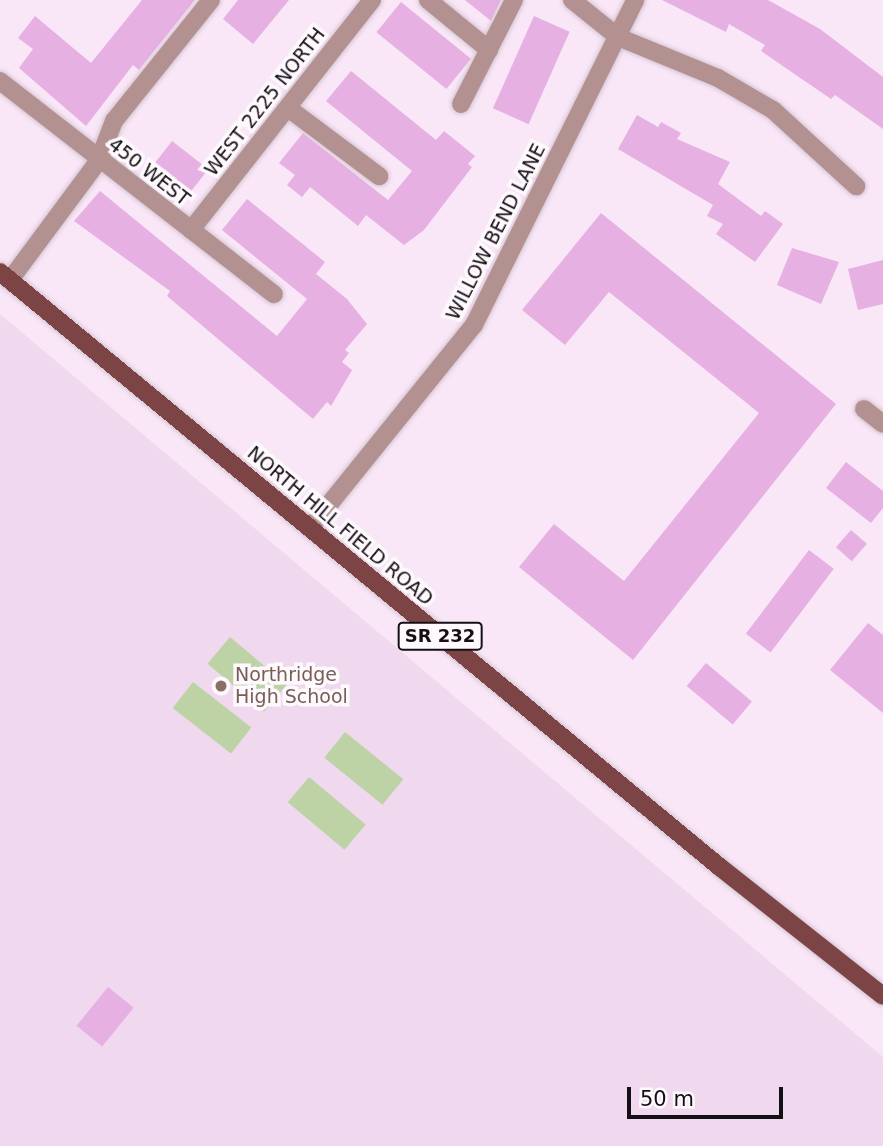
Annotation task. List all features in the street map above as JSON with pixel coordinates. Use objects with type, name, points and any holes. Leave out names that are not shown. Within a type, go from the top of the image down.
[{"type":"main road","name":"NORTH HILL FIELD ROAD","points":[[5,276],[883,996]]},
{"type":"street","points":[[5,276],[99,160],[114,121],[211,0]]},
{"type":"street","name":"WEST 2225 NORTH","points":[[191,230],[372,0]]},
{"type":"street","points":[[428,0],[489,50]]},
{"type":"street","points":[[461,104],[514,0]]},
{"type":"street","points":[[572,0],[618,37],[718,78],[773,110],[856,186]]},
{"type":"street","name":"WILLOW BEND LANE","points":[[310,528],[474,325],[635,0]]},
{"type":"street","name":"450 WEST","points":[[0,81],[274,295]]},
{"type":"street","points":[[288,108],[379,176]]},
{"type":"street","points":[[864,409],[883,424]]},
{"type":"shaded area","name":"Northridge High School","points":[[0,314],[883,1057],[883,1146],[0,1146]]},
{"type":"green space","points":[[230,637],[287,685],[264,711],[208,664]]},
{"type":"green space","points":[[193,682],[251,728],[231,754],[173,708]]},
{"type":"green space","points":[[345,732],[403,779],[383,805],[324,758]]},
{"type":"green space","points":[[309,777],[366,825],[344,850],[288,802]]},
{"type":"building","points":[[142,0],[195,0],[139,70],[133,65],[86,126],[19,68],[33,49],[18,38],[35,16],[91,63]]},
{"type":"building","points":[[238,0],[289,0],[253,44],[223,19]]},
{"type":"building","points":[[465,0],[501,0],[491,21]]},
{"type":"building","points":[[662,0],[768,0],[820,29],[883,77],[883,129],[835,95],[831,99],[761,51],[765,45],[729,24],[726,32]]},
{"type":"building","points":[[401,2],[471,59],[446,89],[376,32]]},
{"type":"building","points":[[534,16],[570,32],[529,124],[493,108]]},
{"type":"building","points":[[351,71],[436,140],[444,131],[475,156],[468,164],[472,167],[424,230],[404,245],[366,215],[358,226],[310,187],[302,197],[287,185],[295,175],[279,163],[303,133],[388,200],[412,171],[326,101]]},
{"type":"building","points":[[637,115],[658,127],[661,122],[681,133],[677,139],[730,162],[718,184],[761,216],[765,211],[783,224],[755,262],[716,234],[723,224],[707,216],[713,205],[618,149]]},
{"type":"building","points":[[172,141],[208,169],[185,199],[149,171]]},
{"type":"building","points":[[100,191],[277,336],[307,299],[222,230],[247,199],[325,262],[316,274],[347,299],[367,324],[345,350],[349,353],[342,362],[352,370],[331,406],[327,402],[313,419],[167,296],[170,291],[74,221]]},
{"type":"building","points":[[601,213],[836,404],[633,660],[519,567],[554,524],[624,581],[759,413],[609,292],[565,345],[522,310]]},
{"type":"building","points":[[792,248],[839,262],[821,304],[777,285]]},
{"type":"building","points":[[883,260],[883,304],[858,310],[848,269]]},
{"type":"building","points":[[846,462],[883,491],[883,508],[871,523],[826,488]]},
{"type":"building","points":[[851,530],[867,544],[852,561],[836,547]]},
{"type":"building","points":[[809,550],[834,569],[771,653],[746,634]]},
{"type":"building","points":[[868,623],[883,635],[883,713],[830,670]]},
{"type":"building","points":[[706,663],[752,702],[733,725],[687,686]]},
{"type":"building","points":[[108,987],[134,1008],[102,1047],[77,1026]]},
{"type":"place","name":"Northridge High School","points":[[221,686]]}]
